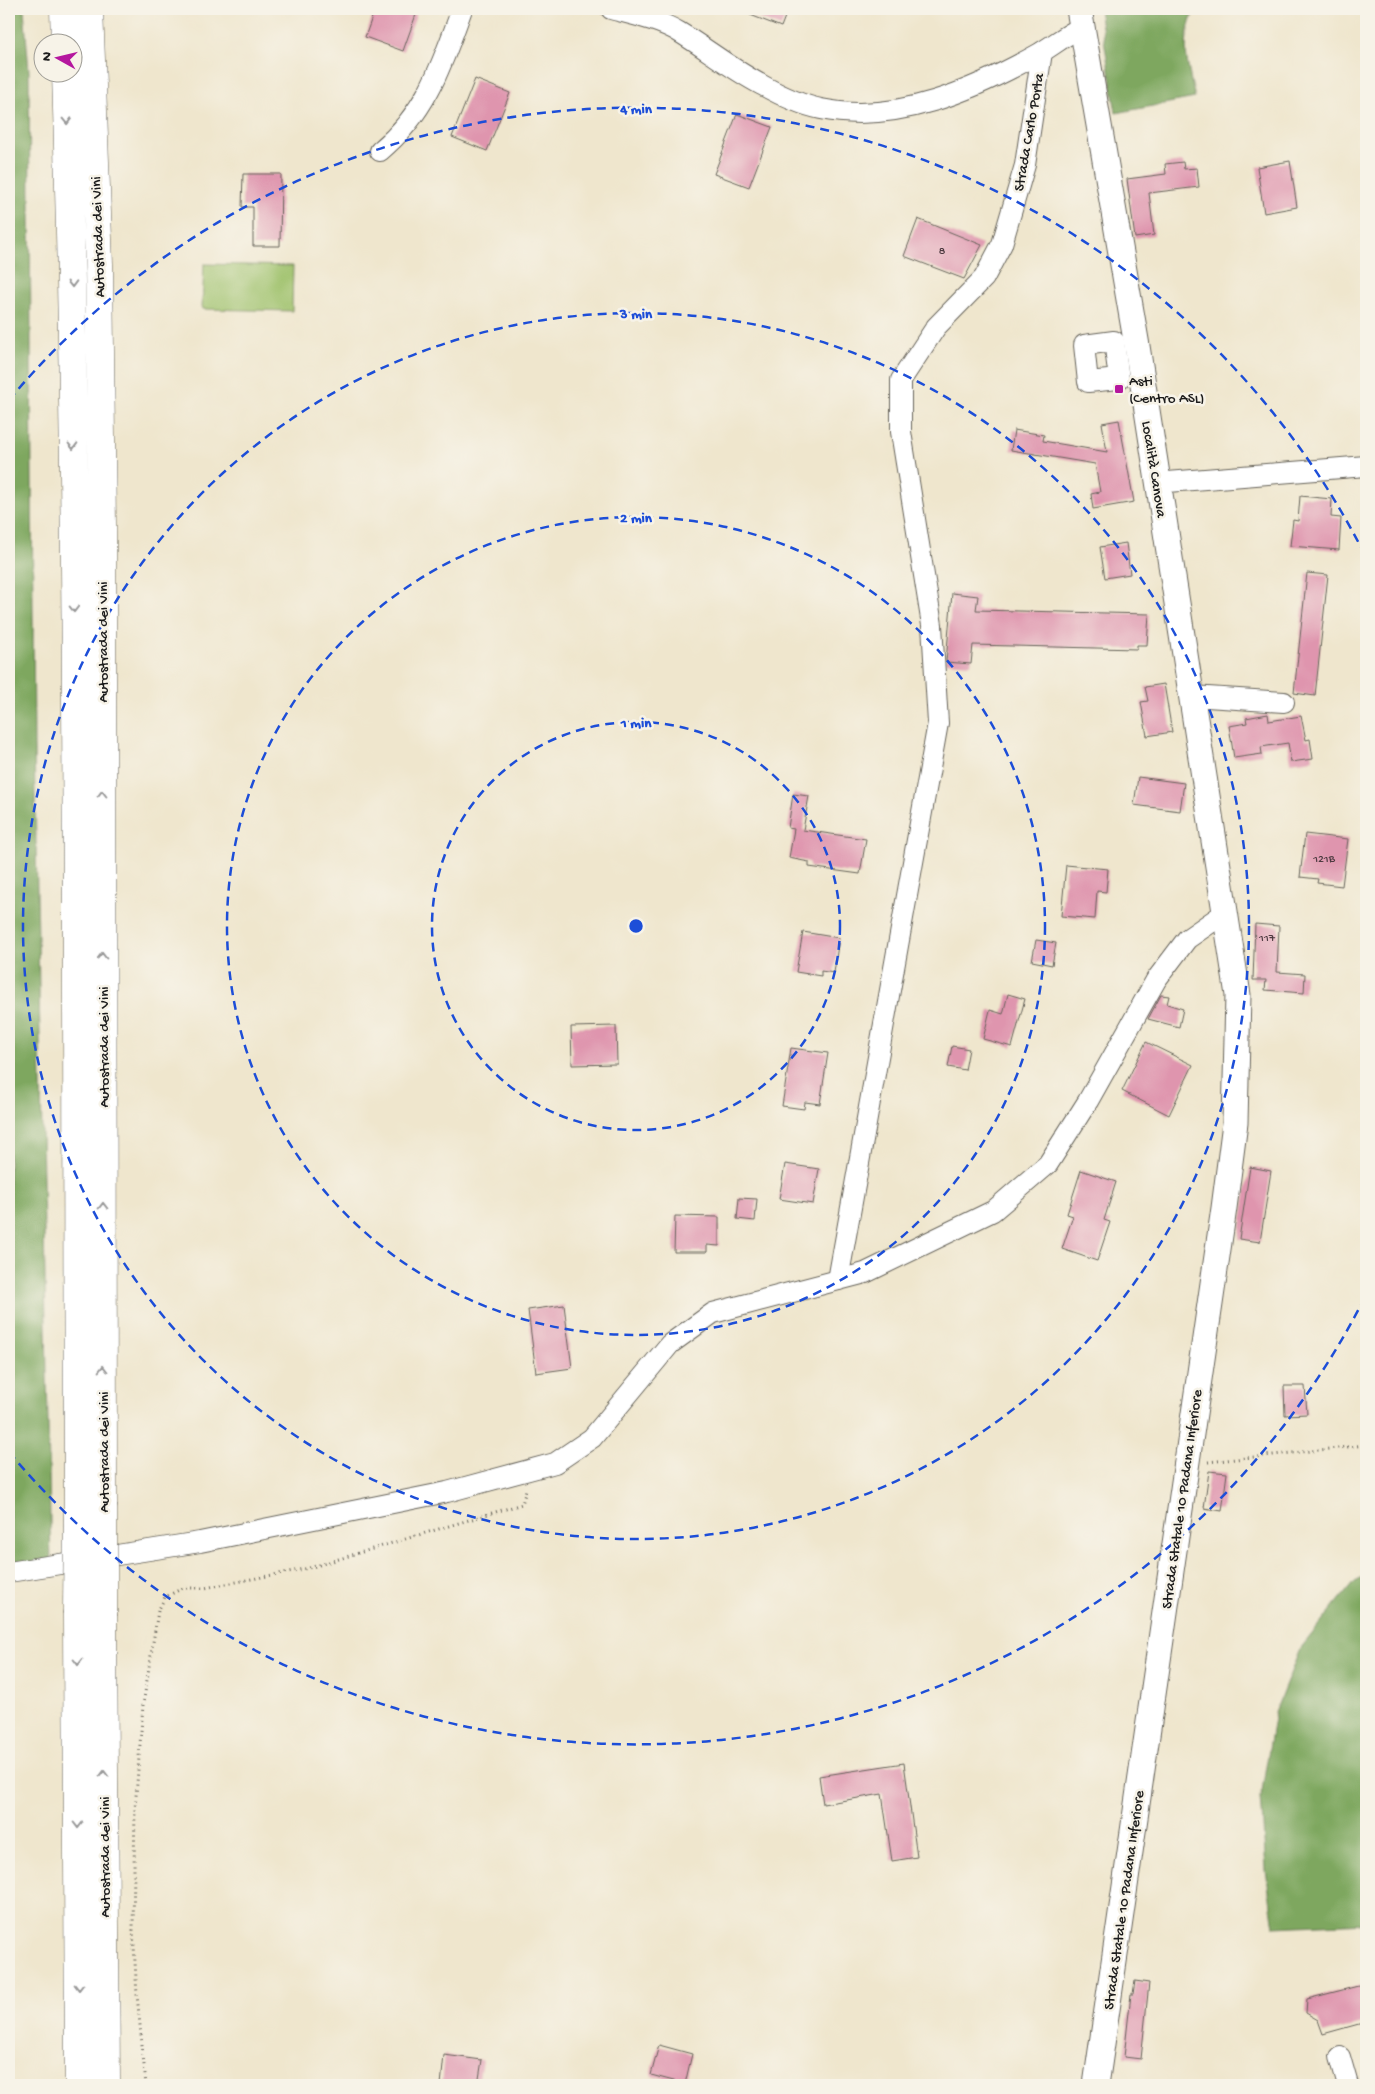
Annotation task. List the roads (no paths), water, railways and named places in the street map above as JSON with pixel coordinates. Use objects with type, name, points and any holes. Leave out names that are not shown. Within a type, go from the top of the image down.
[{"type":"highway","points":[[64,9],[65,32]]},
{"type":"highway","name":"Autostrada dei Vini","points":[[79,2085],[90,1615],[102,527],[99,264],[89,9]]},
{"type":"highway","name":"Autostrada dei Vini","points":[[66,82],[72,270],[74,530],[90,1507]]},
{"type":"highway","name":"Autostrada dei Vini","points":[[90,1615],[106,2085]]},
{"type":"main road","name":"Località Canova","points":[[1081,18],[1126,348],[1157,487],[1226,912]]},
{"type":"main road","name":"Strada Statale 10 Padana Inferiore","points":[[1096,2085],[1224,1208],[1234,1123],[1238,995],[1226,912]]},
{"type":"street","points":[[380,151],[398,136],[420,106],[440,69],[462,9]]},
{"type":"street","name":"Strada Carlo Porta","points":[[611,9],[655,22],[678,32],[741,74],[793,100],[820,109],[871,113],[931,102],[967,90],[1042,52],[1064,36],[1081,18]]},
{"type":"street","name":"Strada Carlo Porta","points":[[838,1280],[938,723],[932,625],[901,432],[901,380],[936,327],[950,310],[984,278],[1002,244],[1025,165],[1042,52]]},
{"type":"street","points":[[1157,487],[1168,482],[1366,466]]},
{"type":"street","points":[[1192,696],[1284,702]]},
{"type":"street","points":[[9,1572],[200,1542],[447,1492],[555,1463],[592,1438],[670,1344],[713,1314],[865,1273],[993,1210],[1048,1164],[1088,1101],[1156,980],[1187,939],[1226,912]]},
{"type":"street","points":[[1340,2057],[1348,2085]]},
{"type":"place","name":"Asti (Centro ASL)","points":[[1119,389]]}]
